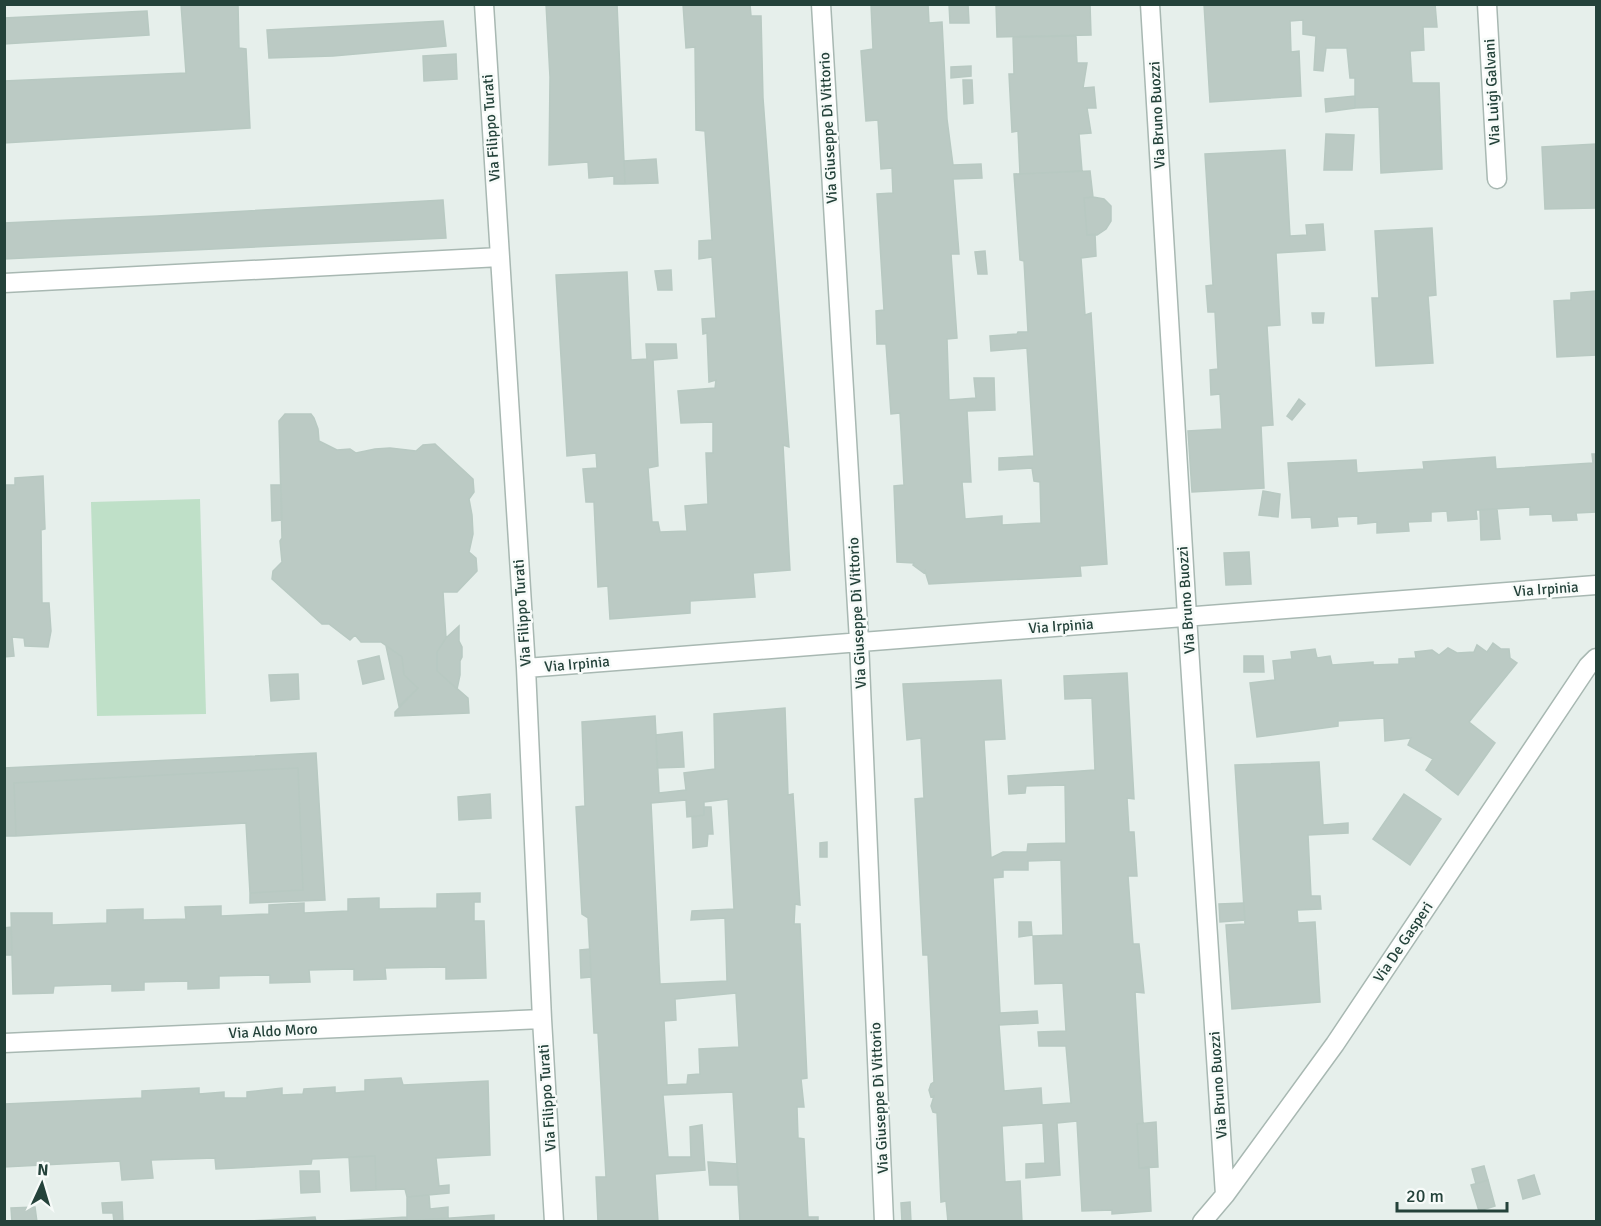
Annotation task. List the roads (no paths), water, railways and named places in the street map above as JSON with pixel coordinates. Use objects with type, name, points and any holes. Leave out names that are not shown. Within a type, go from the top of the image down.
[{"type":"street","name":"Via Filippo Turati","points":[[484,4],[526,668],[554,1221]]},
{"type":"street","name":"Via Giuseppe Di Vittorio","points":[[821,4],[859,641],[884,1221]]},
{"type":"street","name":"Via Bruno Buozzi","points":[[1150,4],[1225,1195]]},
{"type":"street","name":"Via Luigi Galvani","points":[[1487,4],[1497,179]]},
{"type":"street","points":[[4,283],[500,257]]},
{"type":"street","name":"Via Irpinia","points":[[526,668],[1596,585]]},
{"type":"street","name":"Via De Gasperi","points":[[1202,1221],[1225,1195],[1335,1044],[1588,666],[1596,658]]},
{"type":"street","name":"Via Aldo Moro","points":[[4,1043],[542,1019]]}]
